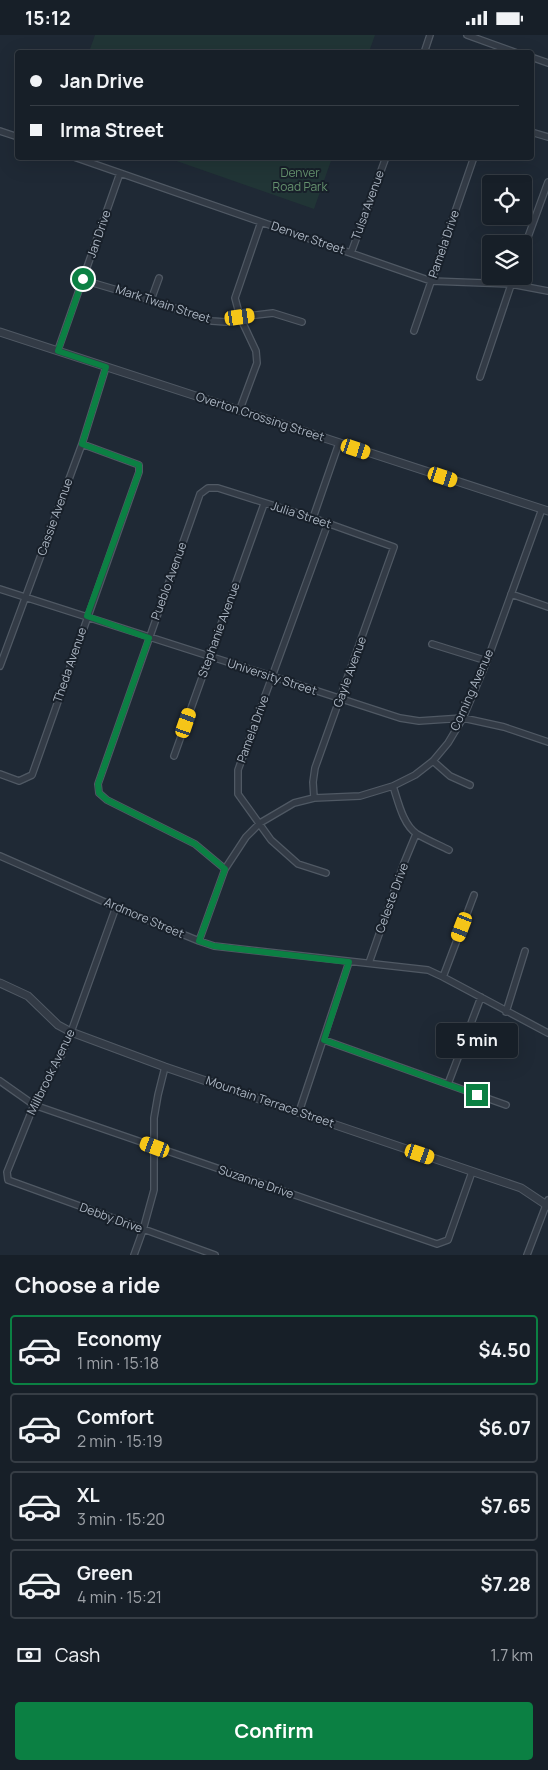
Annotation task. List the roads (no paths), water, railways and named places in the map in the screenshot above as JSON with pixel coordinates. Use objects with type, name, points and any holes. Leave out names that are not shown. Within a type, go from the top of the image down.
[{"type":"street","points":[[425,50],[430,35]]},
{"type":"street","points":[[466,35],[508,50]]},
{"type":"street","points":[[534,58],[548,63]]},
{"type":"street","points":[[0,131],[15,136]]},
{"type":"street","points":[[534,133],[548,137]]},
{"type":"street","name":"Denver Street","points":[[85,160],[431,281],[482,284]]},
{"type":"street","name":"Tulsa Avenue","points":[[351,253],[385,160]]},
{"type":"street","name":"Pamela Drive","points":[[414,331],[473,160]]},
{"type":"street","name":"Jan Drive","points":[[58,351],[120,173]]},
{"type":"street","points":[[529,235],[548,182]]},
{"type":"street","points":[[240,409],[257,363],[256,351],[240,317],[235,298],[261,222]]},
{"type":"street","points":[[151,300],[159,278]]},
{"type":"street","name":"Mark Twain Street","points":[[83,279],[212,321],[226,323],[240,317],[273,313],[302,322]]},
{"type":"street","points":[[480,377],[511,285]]},
{"type":"street","name":"Denver Street","points":[[511,285],[548,291]]},
{"type":"street","name":"Overton Crossing Street","points":[[0,332],[545,510]]},
{"type":"street","name":"Cassie Avenue","points":[[0,666],[82,444],[106,367]]},
{"type":"street","points":[[313,518],[339,443]]},
{"type":"street","name":"Theda Avenue","points":[[0,774],[19,781],[32,775],[139,472],[139,465],[82,444]]},
{"type":"street","name":"Julia Street","points":[[208,487],[218,488],[313,518],[394,547]]},
{"type":"street","name":"Pueblo Avenue","points":[[208,487],[200,494],[98,784],[99,793],[107,800],[195,844],[225,869]]},
{"type":"street","name":"Stephanie Avenue","points":[[174,756],[264,504]]},
{"type":"street","name":"Corning Avenue","points":[[199,941],[225,869],[246,837],[260,823],[294,803],[314,798],[360,796],[393,786],[415,775],[433,761],[448,743],[463,718],[545,510]]},
{"type":"street","name":"Pamela Drive","points":[[326,873],[298,865],[272,840],[238,794],[238,770],[328,523]]},
{"type":"street","name":"Gayle Avenue","points":[[314,798],[313,782],[316,769],[394,547]]},
{"type":"street","name":"University Street","points":[[0,589],[400,718],[419,721],[463,718],[504,727],[548,742]]},
{"type":"street","points":[[511,594],[548,607]]},
{"type":"street","points":[[432,643],[486,661]]},
{"type":"street","points":[[433,761],[450,776],[470,785]]},
{"type":"street","points":[[393,786],[404,816],[416,834],[449,850]]},
{"type":"street","name":"Celeste Drive","points":[[369,963],[416,834]]},
{"type":"street","name":"Ardmore Street","points":[[0,856],[116,907],[214,946],[428,970],[548,1033]]},
{"type":"street","points":[[443,977],[474,895]]},
{"type":"street","name":"Millbrook Avenue","points":[[8,1180],[8,1172],[34,1105],[62,1054],[71,1032],[116,907]]},
{"type":"street","points":[[506,1012],[525,951]]},
{"type":"street","points":[[299,1112],[349,962]]},
{"type":"street","name":"Mountain Terrace Street","points":[[0,983],[28,996],[58,1025],[71,1032],[165,1067],[521,1188],[548,1203]]},
{"type":"street","points":[[448,1084],[481,997]]},
{"type":"street","points":[[324,1040],[506,1105]]},
{"type":"street","points":[[134,1255],[154,1190],[154,1118],[165,1067]]},
{"type":"street","name":"Suzanne Drive","points":[[0,1081],[34,1105],[437,1244],[448,1239],[472,1172]]},
{"type":"street","name":"Debby Drive","points":[[8,1180],[216,1255]]},
{"type":"street","points":[[527,1255],[548,1203]]},
{"type":"park label","name":"Denver Road Park","points":[[300,180]]}]
